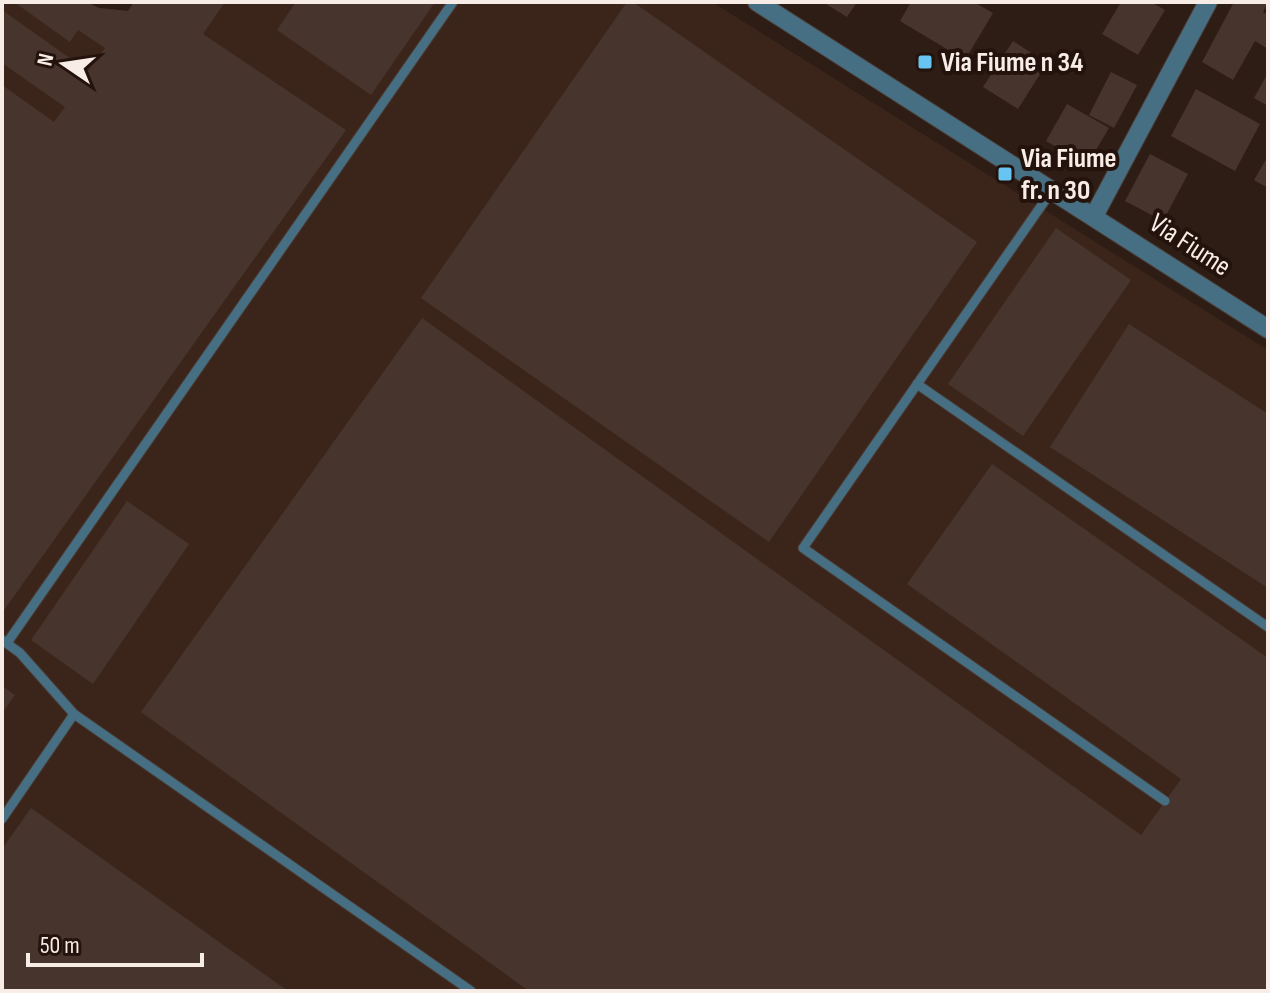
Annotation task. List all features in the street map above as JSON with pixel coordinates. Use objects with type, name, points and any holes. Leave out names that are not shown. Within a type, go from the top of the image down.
[{"type":"street","name":"Via Fiume","points":[[757,2],[1268,329]]},
{"type":"street","points":[[1094,216],[1208,2]]},
{"type":"lane","points":[[453,2],[4,642],[20,653],[74,714],[471,991]]},
{"type":"lane","points":[[1053,189],[803,548],[1165,801]]},
{"type":"lane","points":[[917,384],[1268,627]]},
{"type":"lane","points":[[2,819],[74,714]]},
{"type":"shaded area","points":[[2,2],[87,2],[99,8],[128,11],[134,2],[712,2],[1268,350],[1268,991],[2,991]]},
{"type":"building","points":[[14,2],[87,2],[99,8],[128,11],[134,2],[225,2],[203,34],[346,130],[2,613],[2,85],[54,122],[65,107],[2,63],[2,10],[88,71],[105,48],[78,30],[70,42]]},
{"type":"building","points":[[296,2],[435,2],[371,95],[277,30]]},
{"type":"building","points":[[627,2],[633,2],[977,242],[769,542],[421,298]]},
{"type":"building","points":[[823,2],[857,2],[847,17]]},
{"type":"building","points":[[911,2],[974,2],[993,13],[965,60],[900,21]]},
{"type":"building","points":[[1121,2],[1151,2],[1165,10],[1138,55],[1102,34]]},
{"type":"building","points":[[1234,2],[1268,2],[1263,12],[1268,15],[1268,49],[1255,41],[1233,80],[1202,62]]},
{"type":"building","points":[[1013,41],[1047,63],[1018,109],[983,87]]},
{"type":"building","points":[[1111,72],[1137,85],[1114,128],[1089,115]]},
{"type":"building","points":[[1268,73],[1268,106],[1254,98]]},
{"type":"building","points":[[1196,89],[1260,124],[1235,171],[1171,136]]},
{"type":"building","points":[[1067,104],[1109,128],[1087,165],[1046,141]]},
{"type":"building","points":[[1150,154],[1188,174],[1163,221],[1125,201]]},
{"type":"building","points":[[1268,156],[1268,188],[1254,180]]},
{"type":"building","points":[[1056,228],[1131,280],[1023,436],[948,384]]},
{"type":"building","points":[[422,318],[1141,835],[1181,779],[907,584],[992,464],[1268,658],[1268,991],[529,991],[141,712]]},
{"type":"building","points":[[1129,324],[1268,414],[1268,588],[1050,447]]},
{"type":"building","points":[[127,501],[189,544],[93,684],[31,640]]},
{"type":"building","points":[[2,686],[15,695],[2,713]]},
{"type":"building","points":[[31,808],[288,991],[2,991],[2,849]]},
{"type":"place","name":"Via Fiume n 34","points":[[925,62]]},
{"type":"place","name":"Via Fiume fr. n 30","points":[[1005,174]]}]
